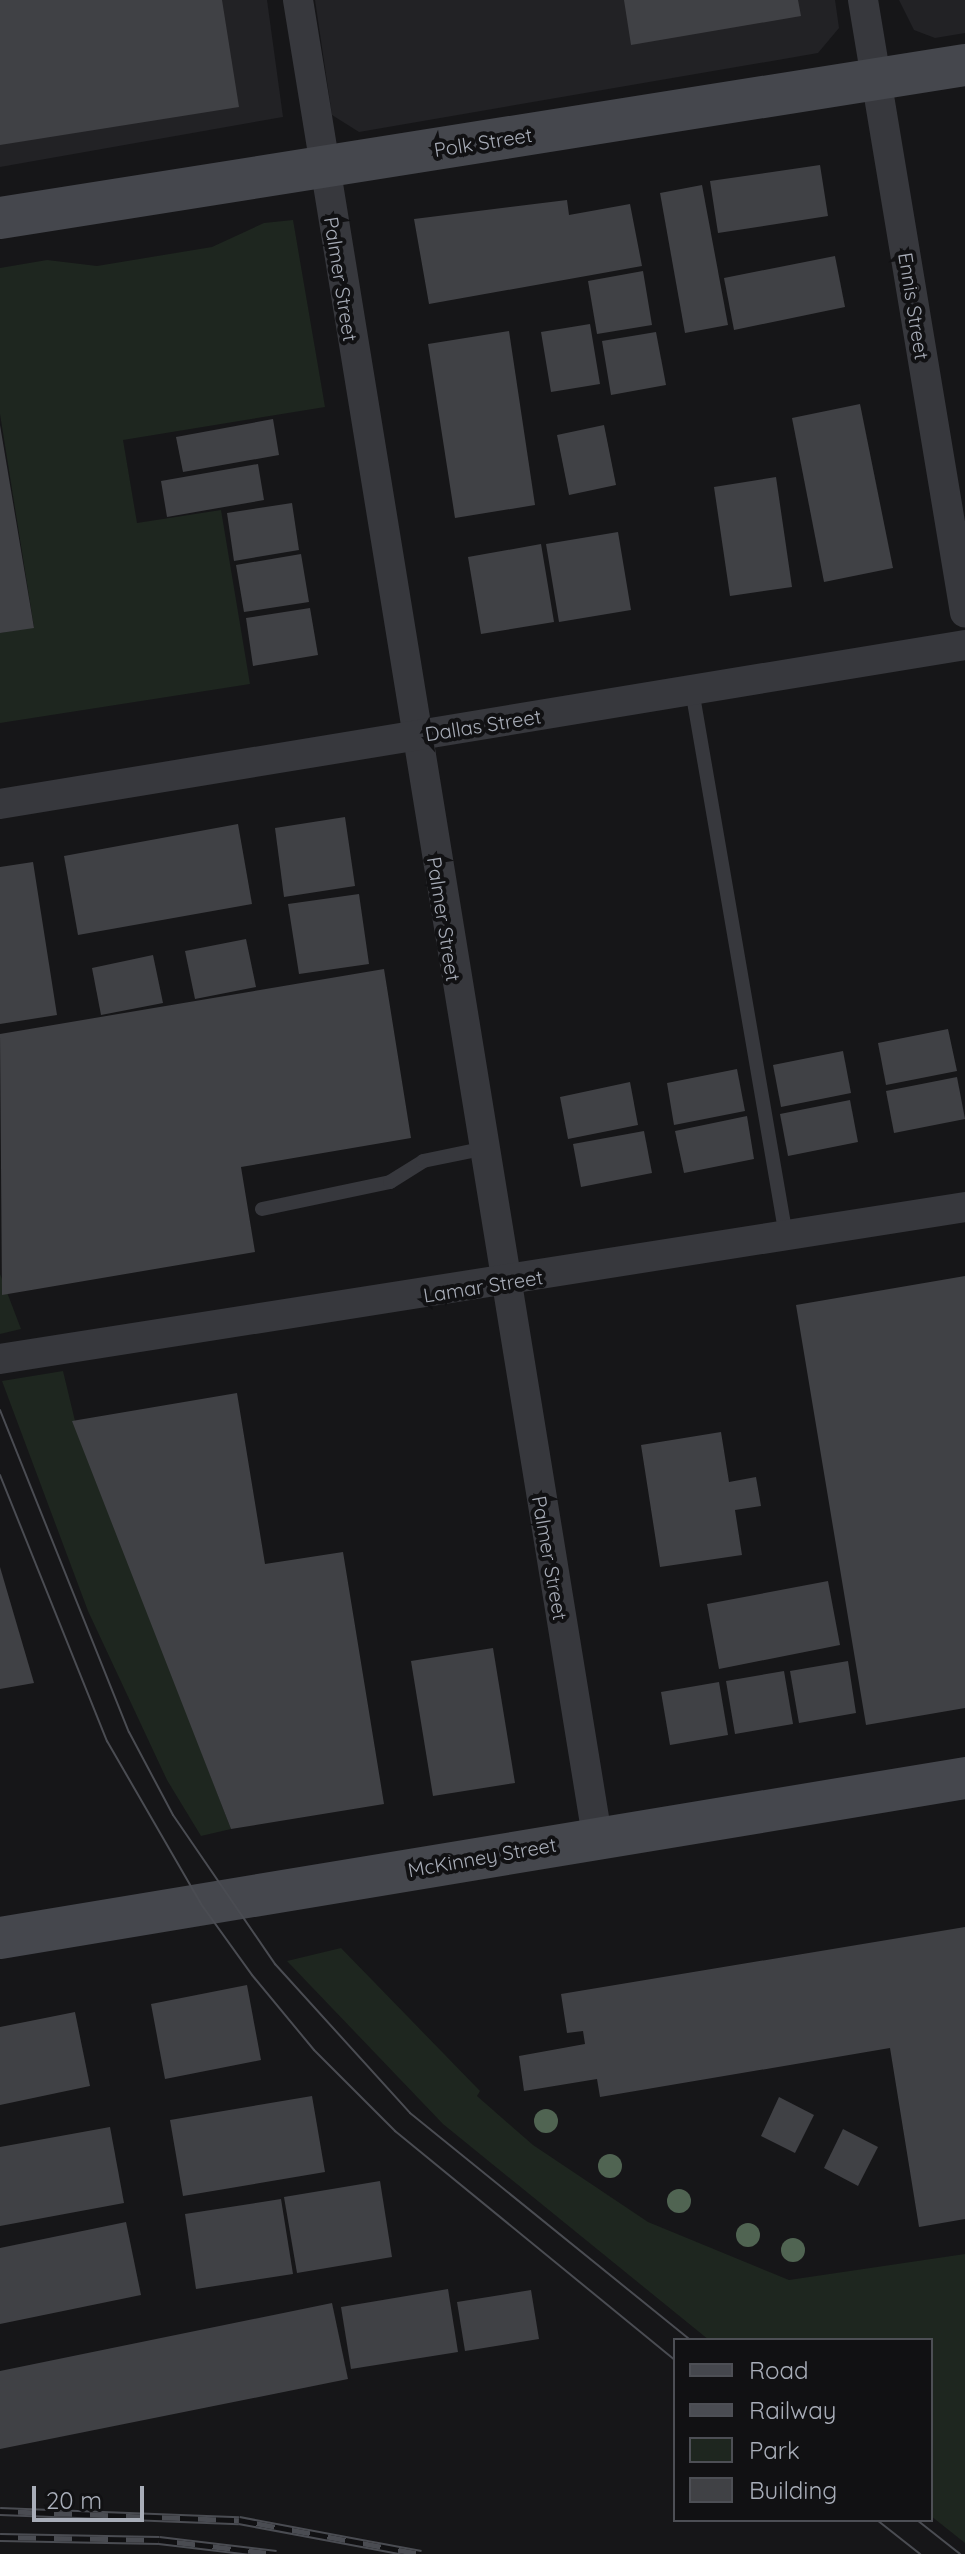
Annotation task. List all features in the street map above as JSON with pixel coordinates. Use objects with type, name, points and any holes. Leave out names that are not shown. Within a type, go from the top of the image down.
[{"type":"main road","name":"Polk Street","points":[[0,218],[965,65]]},
{"type":"main road","name":"McKinney Street","points":[[0,1938],[597,1836],[965,1778]]},
{"type":"street","name":"Palmer Street","points":[[298,0],[502,1283],[597,1836]]},
{"type":"street","name":"Ennis Street","points":[[863,0],[965,613]]},
{"type":"street","name":"Dallas Street","points":[[0,804],[965,645]]},
{"type":"street","name":"Lamar Street","points":[[0,1359],[502,1283],[965,1207]]},
{"type":"lane","points":[[692,690],[786,1237]]},
{"type":"lane","points":[[262,1209],[390,1182],[423,1161],[481,1149]]},
{"type":"shaded area","points":[[0,0],[267,0],[283,117],[0,167]]},
{"type":"shaded area","points":[[315,0],[835,0],[839,28],[818,53],[359,132],[332,115]]},
{"type":"shaded area","points":[[899,0],[965,0],[965,33],[935,38],[914,30]]},
{"type":"green space","points":[[293,220],[325,407],[123,440],[137,523],[221,510],[250,684],[0,723],[0,633],[34,627],[0,414],[0,268],[47,260],[97,266],[212,247],[264,223]]},
{"type":"green space","points":[[0,1274],[21,1329],[0,1334]]},
{"type":"green space","points":[[63,1371],[75,1421],[231,1829],[201,1836],[167,1780],[88,1611],[2,1381]]},
{"type":"green space","points":[[341,1948],[480,2091],[477,2096],[533,2145],[648,2222],[789,2280],[965,2254],[965,2543],[933,2518],[933,2338],[707,2338],[443,2124],[287,1961]]},
{"type":"building","points":[[0,0],[222,0],[239,107],[0,145]]},
{"type":"building","points":[[624,0],[798,0],[801,16],[631,45]]},
{"type":"building","points":[[820,165],[828,216],[718,233],[710,181]]},
{"type":"building","points":[[702,185],[728,325],[685,333],[660,193]]},
{"type":"building","points":[[567,200],[569,215],[630,204],[642,266],[429,304],[414,219]]},
{"type":"building","points":[[835,256],[845,307],[734,330],[724,278]]},
{"type":"building","points":[[643,271],[652,325],[597,334],[588,281]]},
{"type":"building","points":[[590,324],[600,384],[551,392],[541,332]]},
{"type":"building","points":[[509,331],[535,505],[455,518],[428,344]]},
{"type":"building","points":[[656,332],[666,385],[611,395],[602,341]]},
{"type":"building","points":[[860,404],[893,568],[824,582],[792,418]]},
{"type":"building","points":[[273,419],[279,455],[183,472],[176,437]]},
{"type":"building","points":[[0,425],[34,628],[0,633]]},
{"type":"building","points":[[604,425],[616,485],[569,495],[557,435]]},
{"type":"building","points":[[258,464],[264,500],[167,517],[161,481]]},
{"type":"building","points":[[776,477],[792,587],[730,596],[714,487]]},
{"type":"building","points":[[292,503],[299,550],[234,561],[227,513]]},
{"type":"building","points":[[618,532],[631,610],[559,622],[546,544]]},
{"type":"building","points":[[541,544],[554,622],[481,634],[468,557]]},
{"type":"building","points":[[301,554],[309,602],[244,612],[236,565]]},
{"type":"building","points":[[310,608],[318,655],[253,666],[246,618]]},
{"type":"building","points":[[345,817],[355,886],[284,897],[275,828]]},
{"type":"building","points":[[238,824],[252,904],[78,935],[64,856]]},
{"type":"building","points":[[33,862],[57,1015],[0,1024],[0,867]]},
{"type":"building","points":[[359,894],[369,964],[299,974],[288,904]]},
{"type":"building","points":[[246,939],[256,987],[195,999],[185,951]]},
{"type":"building","points":[[153,955],[163,1003],[101,1015],[92,968]]},
{"type":"building","points":[[384,969],[411,1138],[241,1167],[255,1252],[2,1295],[0,1034]]},
{"type":"building","points":[[948,1029],[957,1071],[886,1085],[878,1043]]},
{"type":"building","points":[[843,1051],[851,1093],[781,1107],[773,1065]]},
{"type":"building","points":[[737,1069],[745,1111],[674,1125],[667,1083]]},
{"type":"building","points":[[957,1077],[965,1119],[894,1133],[886,1091]]},
{"type":"building","points":[[630,1082],[638,1125],[568,1139],[560,1097]]},
{"type":"building","points":[[850,1100],[858,1142],[788,1156],[780,1114]]},
{"type":"building","points":[[747,1116],[754,1159],[684,1173],[675,1131]]},
{"type":"building","points":[[644,1131],[652,1173],[581,1187],[573,1144]]},
{"type":"building","points":[[965,1276],[965,1708],[866,1725],[796,1305]]},
{"type":"building","points":[[237,1393],[265,1564],[343,1552],[384,1804],[231,1829],[72,1421]]},
{"type":"building","points":[[721,1432],[729,1482],[756,1477],[761,1506],[735,1510],[742,1555],[660,1567],[641,1445]]},
{"type":"building","points":[[0,1567],[34,1683],[0,1689]]},
{"type":"building","points":[[828,1581],[840,1645],[719,1669],[707,1604]]},
{"type":"building","points":[[493,1648],[515,1783],[433,1796],[411,1661]]},
{"type":"building","points":[[848,1661],[856,1713],[799,1723],[790,1671]]},
{"type":"building","points":[[784,1671],[793,1724],[735,1734],[726,1681]]},
{"type":"building","points":[[719,1682],[728,1735],[670,1745],[661,1692]]},
{"type":"building","points":[[965,1927],[965,2219],[919,2227],[890,2048],[600,2097],[597,2079],[524,2091],[519,2056],[585,2044],[583,2031],[567,2033],[561,1994]]},
{"type":"building","points":[[247,1985],[261,2060],[165,2079],[151,2004]]},
{"type":"building","points":[[75,2012],[90,2086],[0,2105],[0,2027]]},
{"type":"building","points":[[312,2096],[325,2172],[183,2196],[170,2120]]},
{"type":"building","points":[[779,2097],[814,2115],[795,2153],[761,2136]]},
{"type":"building","points":[[110,2127],[124,2203],[0,2226],[0,2147]]},
{"type":"building","points":[[843,2129],[878,2147],[858,2186],[824,2168]]},
{"type":"building","points":[[380,2181],[392,2257],[297,2273],[284,2197]]},
{"type":"building","points":[[281,2199],[293,2274],[196,2289],[185,2214]]},
{"type":"building","points":[[126,2222],[141,2295],[0,2324],[0,2248]]},
{"type":"building","points":[[448,2289],[458,2352],[351,2369],[341,2307]]},
{"type":"building","points":[[531,2290],[539,2339],[465,2351],[457,2302]]},
{"type":"building","points":[[332,2303],[348,2379],[0,2449],[0,2371]]},
{"type":"tram line","points":[[0,1410],[129,1732],[173,1815],[275,1964],[410,2113],[688,2338]]},
{"type":"tram line","points":[[0,1475],[107,1741],[201,1904],[252,1975],[314,2050],[395,2131],[673,2358]]},
{"type":"tram line","points":[[880,2522],[920,2554]]},
{"type":"tram line","points":[[920,2522],[960,2554]]},
{"type":"railway","points":[[0,2511],[239,2520],[421,2554]]},
{"type":"railway","points":[[0,2537],[159,2540],[276,2554]]}]
